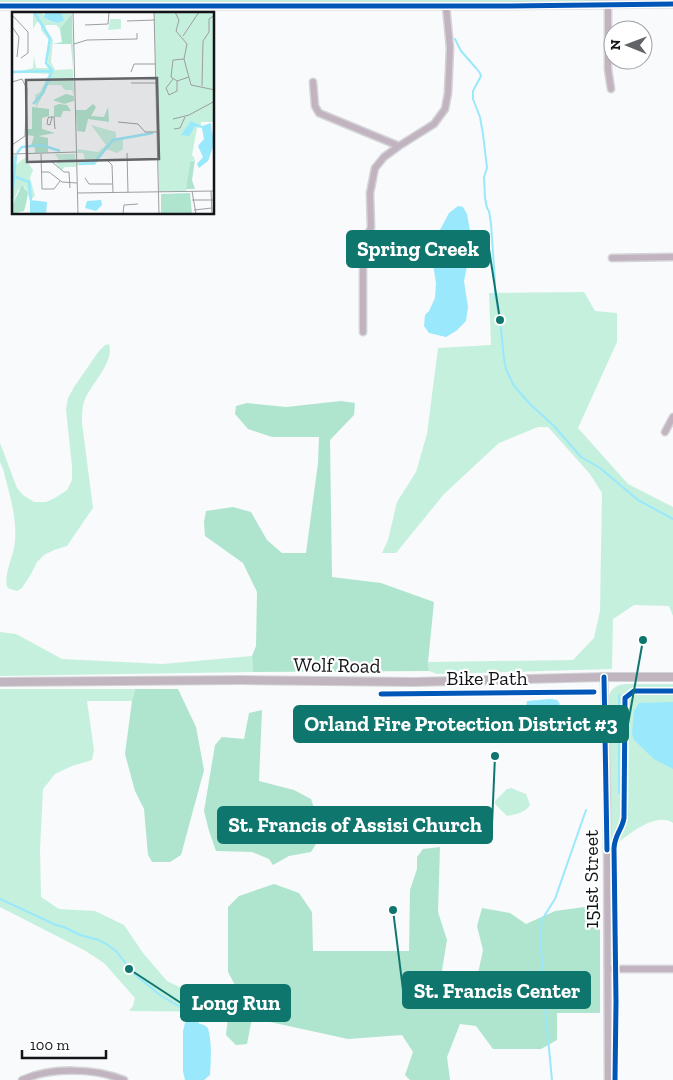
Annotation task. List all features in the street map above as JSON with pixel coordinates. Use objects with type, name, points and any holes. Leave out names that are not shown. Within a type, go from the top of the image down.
[{"type":"main road","name":"Wolf Road","points":[[0,682],[242,680],[414,682],[673,677]]},
{"type":"street","points":[[608,4],[608,69],[611,89]]},
{"type":"street","points":[[0,6],[178,7],[673,4]]},
{"type":"street","points":[[44,6],[44,12]]},
{"type":"street","points":[[363,332],[363,243],[371,228],[370,193],[375,168],[399,146],[434,124],[444,109],[448,93],[450,48],[446,6]]},
{"type":"street","points":[[313,82],[315,106],[319,113],[399,146]]},
{"type":"street","points":[[612,258],[673,257]]},
{"type":"street","points":[[665,432],[673,416]]},
{"type":"street","name":"151st Street","points":[[604,677],[607,807],[608,1080]]},
{"type":"street","points":[[608,970],[673,969]]},
{"type":"street","points":[[22,1080],[47,1072],[78,1071],[96,1072],[124,1080]]},
{"type":"green space","points":[[0,0],[673,0],[673,2],[0,6]]},
{"type":"green space","points":[[584,292],[595,311],[617,313],[617,342],[578,428],[628,484],[673,507],[673,616],[669,606],[634,605],[613,619],[612,669],[437,674],[429,671],[428,662],[573,660],[594,638],[600,611],[602,493],[590,474],[548,427],[538,427],[499,443],[444,494],[396,553],[382,553],[388,540],[397,502],[416,472],[427,434],[438,348],[491,345],[489,293]]},
{"type":"green space","points":[[109,344],[109,358],[88,393],[82,411],[93,508],[67,546],[44,555],[37,562],[22,588],[17,591],[10,589],[7,587],[6,581],[14,547],[15,523],[10,496],[0,462],[0,443],[17,488],[23,495],[34,502],[46,502],[67,490],[72,480],[66,410],[68,398],[99,351]]},
{"type":"green space","points":[[341,401],[355,403],[354,415],[330,440],[332,577],[381,583],[434,602],[428,662],[429,671],[253,672],[252,656],[256,646],[257,592],[243,563],[205,536],[204,522],[206,511],[233,507],[251,512],[267,540],[282,553],[306,553],[318,463],[319,437],[272,437],[248,429],[235,414],[236,406],[247,403],[286,407]]},
{"type":"green space","points":[[0,632],[16,634],[62,659],[163,664],[252,656],[253,672],[0,676]]},
{"type":"green space","points":[[625,684],[673,684],[673,823],[666,820],[658,820],[649,823],[631,833],[610,849],[609,695],[616,687]]},
{"type":"green space","points":[[0,689],[135,689],[132,701],[87,701],[94,750],[92,760],[55,774],[43,789],[40,849],[41,897],[59,909],[95,911],[124,925],[143,953],[167,981],[194,994],[220,1001],[230,1000],[229,1012],[129,1011],[133,1006],[135,998],[104,963],[84,950],[0,907]]},
{"type":"green space","points":[[135,689],[178,689],[196,727],[204,770],[181,855],[170,862],[152,862],[148,855],[144,809],[135,791],[125,754]]},
{"type":"green space","points":[[262,710],[259,781],[294,790],[311,799],[315,811],[316,844],[311,852],[289,856],[273,865],[269,859],[252,852],[216,851],[204,811],[215,745],[222,737],[244,739],[249,713]]},
{"type":"green space","points":[[511,788],[526,794],[530,805],[517,814],[507,816],[495,804],[495,801],[507,789]]},
{"type":"green space","points":[[440,847],[438,912],[447,940],[442,970],[450,989],[465,993],[476,983],[483,950],[477,926],[482,908],[510,913],[526,924],[555,911],[600,905],[600,1013],[557,1013],[557,1040],[541,1049],[493,1049],[476,1026],[460,1024],[447,1057],[450,1080],[410,1080],[405,1075],[413,1052],[402,1035],[348,1039],[252,1018],[247,1044],[236,1045],[226,1035],[230,1000],[236,987],[228,972],[228,907],[239,896],[274,884],[299,893],[312,912],[313,951],[409,951],[410,890],[417,869],[417,857],[423,849]]},
{"type":"water","points":[[458,206],[463,207],[467,214],[470,231],[469,256],[464,281],[468,307],[466,321],[456,331],[446,337],[429,333],[424,326],[425,315],[435,298],[436,283],[433,264],[440,230],[449,213]]},
{"type":"water","points":[[557,700],[560,704],[548,714],[536,712],[526,707],[527,701]]},
{"type":"water","points":[[673,702],[673,769],[654,759],[634,740],[632,734],[634,711],[639,703]]},
{"type":"water","points":[[188,1020],[208,1028],[211,1045],[210,1075],[204,1080],[185,1080],[183,1071],[183,1031]]},
{"type":"waterway","points":[[455,39],[461,51],[481,76],[473,91],[473,99],[480,117],[483,134],[487,168],[484,177],[485,198],[491,224],[495,295],[506,369],[514,386],[554,426],[581,457],[600,468],[638,500],[673,519]]},
{"type":"waterway","points":[[619,695],[619,793]]},
{"type":"waterway","points":[[552,1080],[543,985],[541,923],[555,899],[586,810]]},
{"type":"waterway","points":[[0,899],[56,925],[108,945],[117,952],[133,973],[160,995],[194,1015],[198,1024]]},
{"type":"cycle path","points":[[0,6],[510,6],[673,4]]},
{"type":"cycle path","points":[[604,677],[607,850]]},
{"type":"cycle path","points":[[615,1080],[614,848],[624,818],[625,698],[634,691],[673,691]]},
{"type":"cycle path","name":"Bike Path","points":[[381,694],[594,692]]},
{"type":"place","name":"Spring Creek","points":[[500,320]]},
{"type":"place","name":"Orland Fire Protection District #3","points":[[643,640]]},
{"type":"place","name":"St. Francis of Assisi Church","points":[[495,756]]},
{"type":"place","name":"St. Francis Center","points":[[393,910]]},
{"type":"place","name":"Long Run","points":[[129,969]]}]
